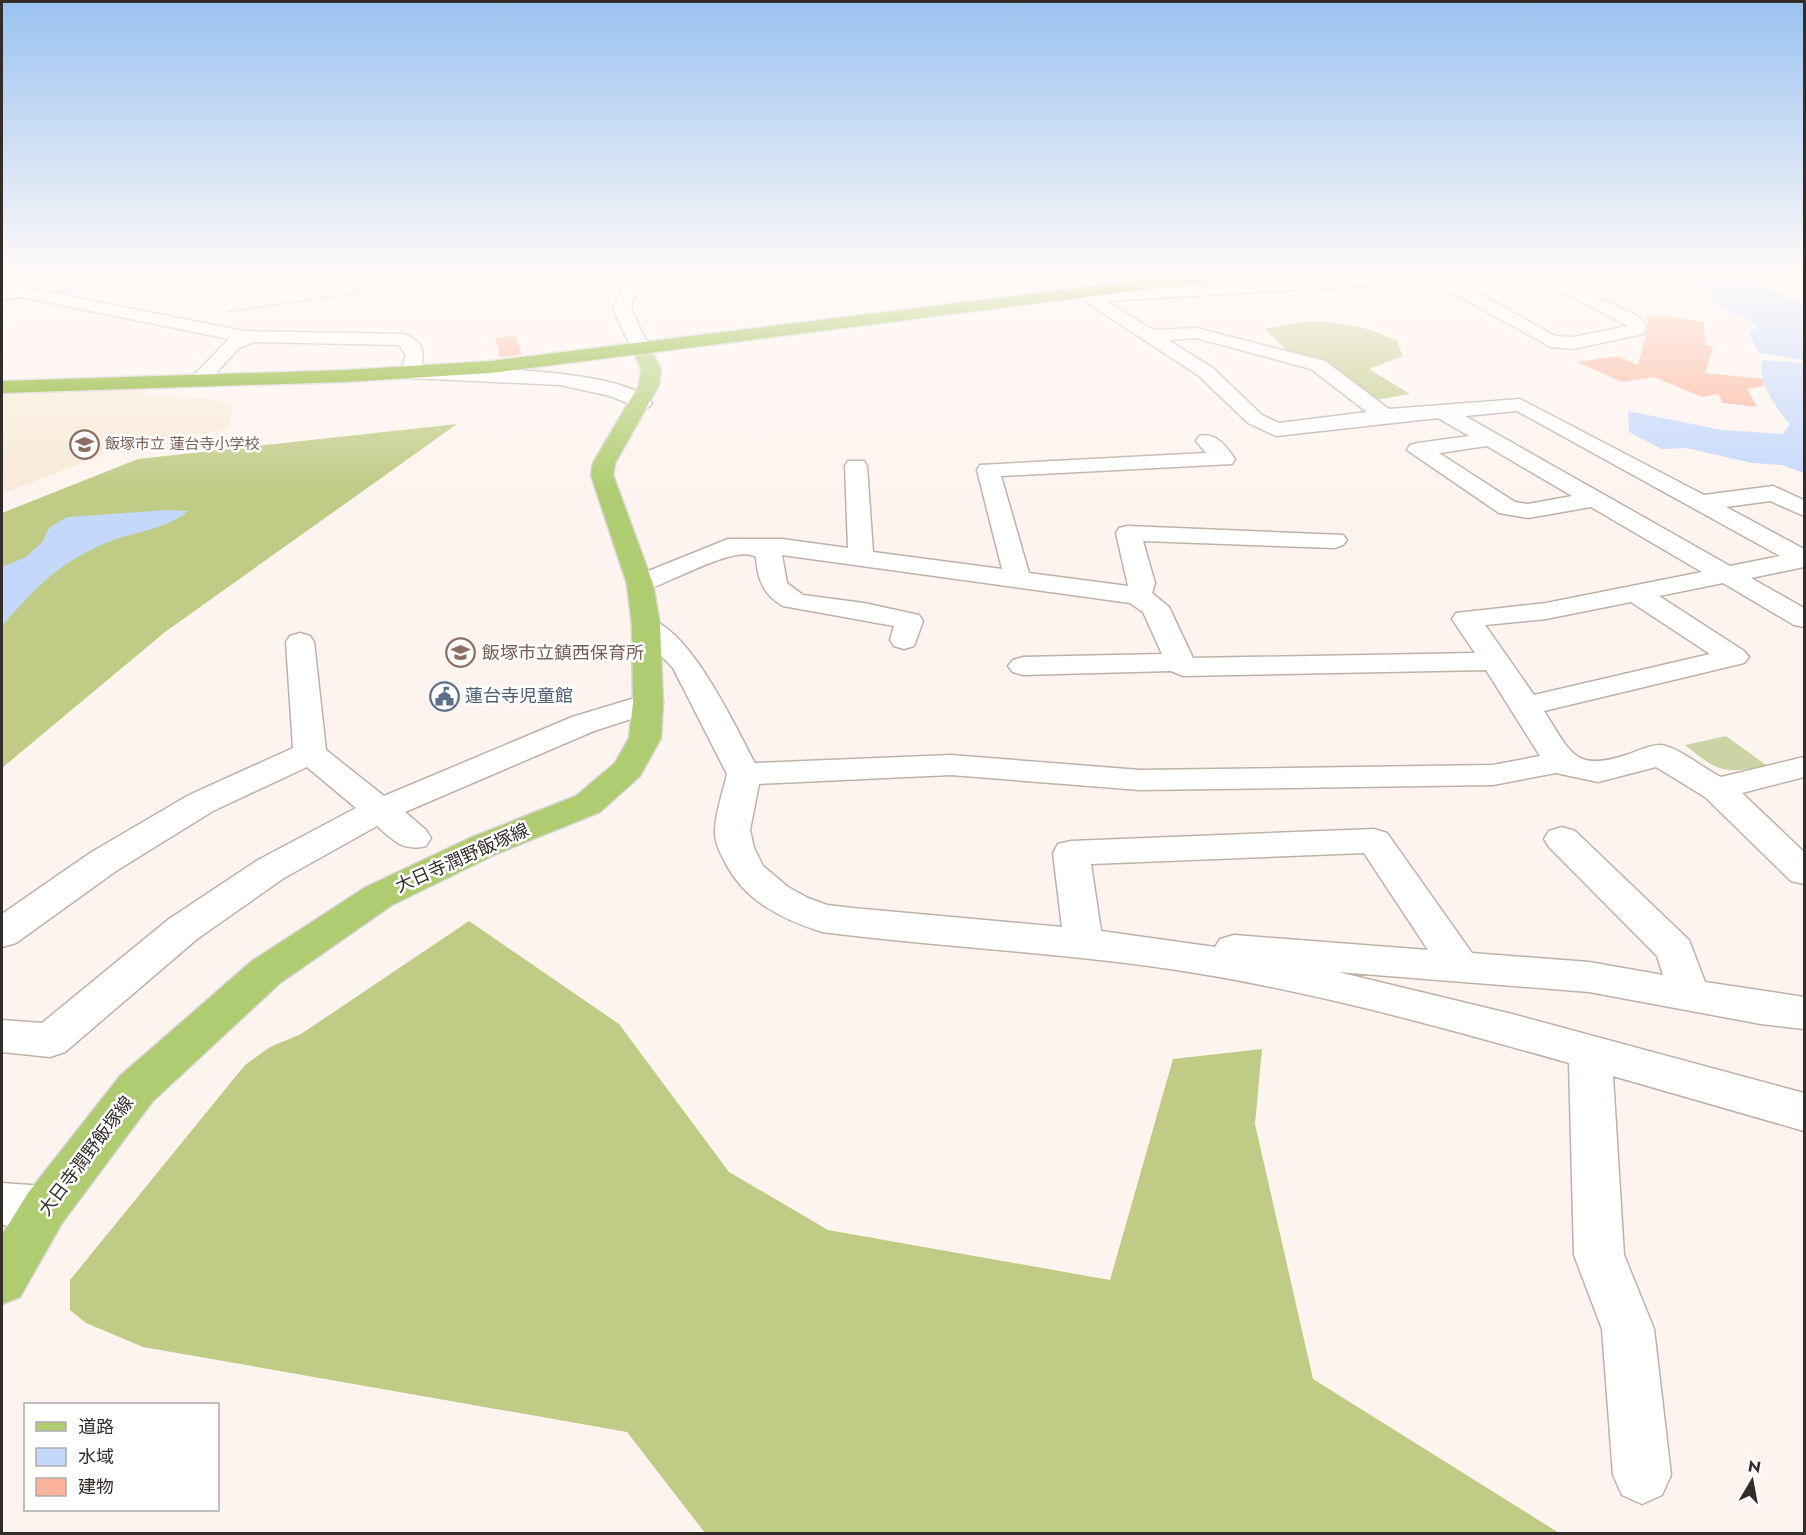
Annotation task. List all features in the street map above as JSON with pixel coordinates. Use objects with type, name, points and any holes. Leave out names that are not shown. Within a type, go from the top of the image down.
[{"type":"highway","points":[[2,387],[410,372],[490,367],[660,347]]},
{"type":"main road","name":"大日寺潤野飯塚線","points":[[2,1280],[23,1206],[136,1089],[266,972],[378,896],[483,846],[588,804],[628,769],[645,738],[648,703],[646,625],[640,584],[602,475],[604,463],[642,403],[650,386],[651,369],[641,349]]},
{"type":"street","points":[[199,380],[230,347]]},
{"type":"street","points":[[412,347],[415,356],[410,372],[519,376],[584,383],[621,392],[642,403]]},
{"type":"street","points":[[1166,347],[1206,372],[1255,418],[1276,430],[1385,416],[1520,405],[1804,559]]},
{"type":"street","points":[[1248,347],[1318,365],[1385,416]]},
{"type":"street","points":[[1443,412],[1804,619]]},
{"type":"street","points":[[1490,439],[1418,450],[1508,508],[1528,511],[1594,499]]},
{"type":"street","points":[[1018,581],[988,470],[1224,459],[1207,441]]},
{"type":"street","points":[[856,466],[861,558]]},
{"type":"street","points":[[1701,502],[1773,493],[1804,509]]},
{"type":"street","points":[[1138,596],[1142,583],[1126,523],[1334,540]]},
{"type":"street","points":[[640,584],[728,547],[758,546],[1138,596],[1155,607],[1183,667],[1493,661]]},
{"type":"street","points":[[758,546],[769,555],[768,573],[778,591],[793,602],[851,609],[909,621],[904,640]]},
{"type":"street","points":[[1804,559],[1546,611],[1466,619],[1526,706],[1560,762],[1577,772],[1599,773],[1660,755],[1688,774],[1717,789],[1804,872]]},
{"type":"street","points":[[1526,706],[1734,657],[1635,593]]},
{"type":"street","points":[[646,625],[686,664],[744,774],[732,830],[736,848],[749,874],[775,896],[795,907],[822,918],[1136,948],[1220,962],[1414,1005],[1804,1112]]},
{"type":"street","points":[[300,642],[310,753],[413,838]]},
{"type":"street","points":[[1023,666],[1181,662]]},
{"type":"street","points":[[2,1036],[50,1040],[183,929],[271,869],[380,810],[583,724],[648,703]]},
{"type":"street","points":[[2,933],[103,862],[201,802],[310,753]]},
{"type":"street","points":[[744,774],[951,765],[1140,780],[1493,775],[1560,762]]},
{"type":"street","points":[[1717,789],[1804,767]]},
{"type":"street","points":[[1562,839],[1675,950],[1689,994]]},
{"type":"street","points":[[1083,943],[1071,853],[1374,841],[1461,968]]},
{"type":"street","points":[[1136,948],[1213,947],[1588,977],[1761,1008],[1804,1013]]},
{"type":"street","points":[[1590,1053],[1599,1255],[1628,1329],[1642,1475]]},
{"type":"shaded area","name":"飯塚市立 蓮台寺小学校","points":[[152,386],[144,396],[205,398],[233,406],[227,430],[189,436],[145,453],[110,452],[2,494],[2,392]]},
{"type":"green space","points":[[1283,347],[1399,347],[1403,356],[1369,369],[1410,394],[1375,400],[1290,353]]},
{"type":"green space","points":[[457,424],[165,632],[2,768],[2,513],[138,459]]},
{"type":"green space","points":[[1726,736],[1766,765],[1741,770],[1722,769],[1706,761],[1685,745]]},
{"type":"green space","points":[[469,921],[619,1024],[729,1172],[828,1230],[1110,1280],[1173,1059],[1262,1049],[1255,1124],[1313,1379],[1559,1533],[705,1533],[627,1432],[143,1347],[86,1323],[70,1310],[70,1280],[245,1065],[270,1047],[301,1034]]},
{"type":"water","points":[[1756,347],[1804,347],[1804,360],[1759,353]]},
{"type":"water","points":[[1762,360],[1804,363],[1804,473],[1782,465],[1752,463],[1686,448],[1662,449],[1629,432],[1628,411],[1722,430],[1783,434],[1790,424],[1774,403],[1765,386],[1762,377]]},
{"type":"water","points":[[168,510],[188,511],[169,523],[106,543],[74,559],[37,588],[2,626],[2,567],[26,557],[43,541],[49,528],[67,517]]},
{"type":"building","points":[[497,347],[519,347],[522,355],[500,357]]},
{"type":"building","points":[[1643,347],[1712,347],[1705,373],[1764,379],[1764,386],[1747,389],[1757,407],[1723,403],[1718,394],[1702,397],[1654,377],[1622,382],[1577,362],[1618,356],[1638,365]]},
{"type":"place","name":"飯塚市立 蓮台寺小学校","points":[[84,444]]},
{"type":"place","name":"飯塚市立鎮西保育所","points":[[461,653]]},
{"type":"place","name":"蓮台寺児童館","points":[[444,696]]}]
